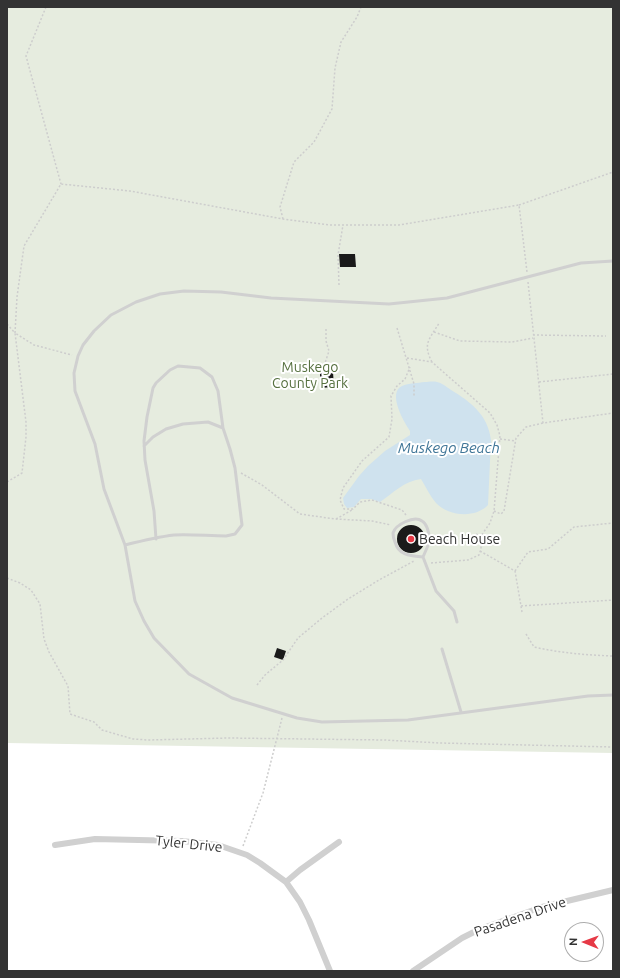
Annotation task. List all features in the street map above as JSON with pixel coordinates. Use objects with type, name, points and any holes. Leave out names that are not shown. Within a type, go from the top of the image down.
[{"type":"street","name":"Tyler Drive","points":[[55,845],[95,839],[182,841],[218,845],[241,853],[260,863],[286,882],[300,902],[309,920],[330,971]]},
{"type":"street","points":[[286,882],[339,842]]},
{"type":"street","name":"Pasadena Drive","points":[[413,971],[462,938],[480,929],[542,907],[613,890]]},
{"type":"lane","points":[[613,261],[581,263],[447,298],[389,304],[271,298],[221,292],[184,291],[160,294],[136,302],[111,316],[94,331],[83,345],[78,356],[74,373],[75,391],[95,444],[104,489],[125,545],[135,600],[144,621],[154,638],[189,674],[232,698],[297,718],[322,722],[408,720],[588,696],[613,695]]},
{"type":"lane","points":[[125,545],[174,535],[226,536],[235,534],[242,526],[235,468],[223,428],[218,392],[212,377],[200,368],[178,366],[170,370],[156,383],[153,388],[147,417],[144,446],[154,511],[156,538]]},
{"type":"lane","points":[[144,446],[153,437],[166,429],[183,424],[208,422],[223,428]]},
{"type":"lane","points":[[423,557],[402,554],[397,548],[393,534],[395,529],[410,520],[417,518],[426,524],[430,541],[423,557],[436,591],[454,611],[457,622]]},
{"type":"lane","points":[[442,649],[461,712]]},
{"type":"path","points":[[7,482],[22,473],[26,437],[26,422],[15,333],[17,297],[24,246],[61,184],[26,56],[46,7]]},
{"type":"path","points":[[283,219],[280,207],[294,162],[314,142],[332,109],[335,68],[340,42],[357,17],[361,7]]},
{"type":"path","points":[[61,184],[130,191],[302,222],[343,225],[399,225],[519,204],[613,172]]},
{"type":"path","points":[[519,204],[543,423]]},
{"type":"path","points":[[339,284],[338,255],[343,225]]},
{"type":"path","points":[[426,564],[442,561],[468,560],[479,555],[481,536],[490,523],[494,511],[500,439],[497,425],[490,412],[432,362],[427,354],[427,344],[439,323]]},
{"type":"path","points":[[7,324],[15,333],[34,345],[78,356]]},
{"type":"path","points":[[397,328],[410,367],[414,384],[414,396]]},
{"type":"path","points":[[326,329],[326,341],[329,351],[325,363],[326,372]]},
{"type":"path","points":[[434,332],[460,341],[512,342],[533,338]]},
{"type":"path","points":[[533,335],[606,336]]},
{"type":"path","points":[[407,358],[432,362]]},
{"type":"path","points":[[353,510],[344,510],[342,507],[340,500],[343,488],[362,461],[389,436],[392,419],[390,405],[391,396],[397,386],[405,379],[410,367]]},
{"type":"path","points":[[539,383],[613,374]]},
{"type":"path","points":[[494,511],[501,514],[504,511],[516,438],[526,427],[543,423],[613,413]]},
{"type":"path","points":[[500,439],[516,441]]},
{"type":"path","points":[[235,468],[262,485],[300,514],[336,519],[372,521],[399,526]]},
{"type":"path","points":[[336,519],[353,510],[360,502],[372,500],[402,510],[410,520]]},
{"type":"path","points":[[522,612],[515,571],[528,552],[548,549],[574,527],[613,523]]},
{"type":"path","points":[[476,534],[481,536]]},
{"type":"path","points":[[480,551],[515,571]]},
{"type":"path","points":[[257,685],[265,675],[283,660],[298,638],[322,618],[348,599],[379,580],[423,557]]},
{"type":"path","points":[[7,578],[20,583],[31,590],[40,604],[44,639],[49,652],[68,686],[70,714],[94,722],[102,730],[133,739],[229,738],[384,740],[613,747]]},
{"type":"path","points":[[520,606],[613,600]]},
{"type":"path","points":[[526,634],[534,647],[551,651],[583,655],[613,656]]},
{"type":"path","points":[[241,853],[263,793],[283,714]]},
{"type":"green space","name":"Muskego County Park","points":[[7,7],[613,7],[613,753],[7,743]]},
{"type":"water","name":"Muskego Beach","points":[[434,382],[444,385],[465,399],[477,410],[486,423],[491,440],[488,505],[477,512],[470,514],[448,511],[441,508],[436,503],[421,479],[409,482],[380,502],[371,499],[361,499],[354,507],[347,508],[344,504],[343,498],[359,476],[385,451],[410,435],[410,431],[401,415],[396,401],[398,390],[402,386],[413,383]]},
{"type":"building","points":[[339,254],[355,254],[356,267],[340,267]]},
{"type":"building","points":[[320,372],[333,372],[334,387],[320,388]]},
{"type":"building","name":"Beach House","points":[[411,525],[421,529],[425,539],[421,549],[411,553],[401,549],[397,539],[401,529]]},
{"type":"building","points":[[277,648],[286,651],[283,660],[274,657]]},
{"type":"place","name":"Beach House","points":[[411,539]]}]
